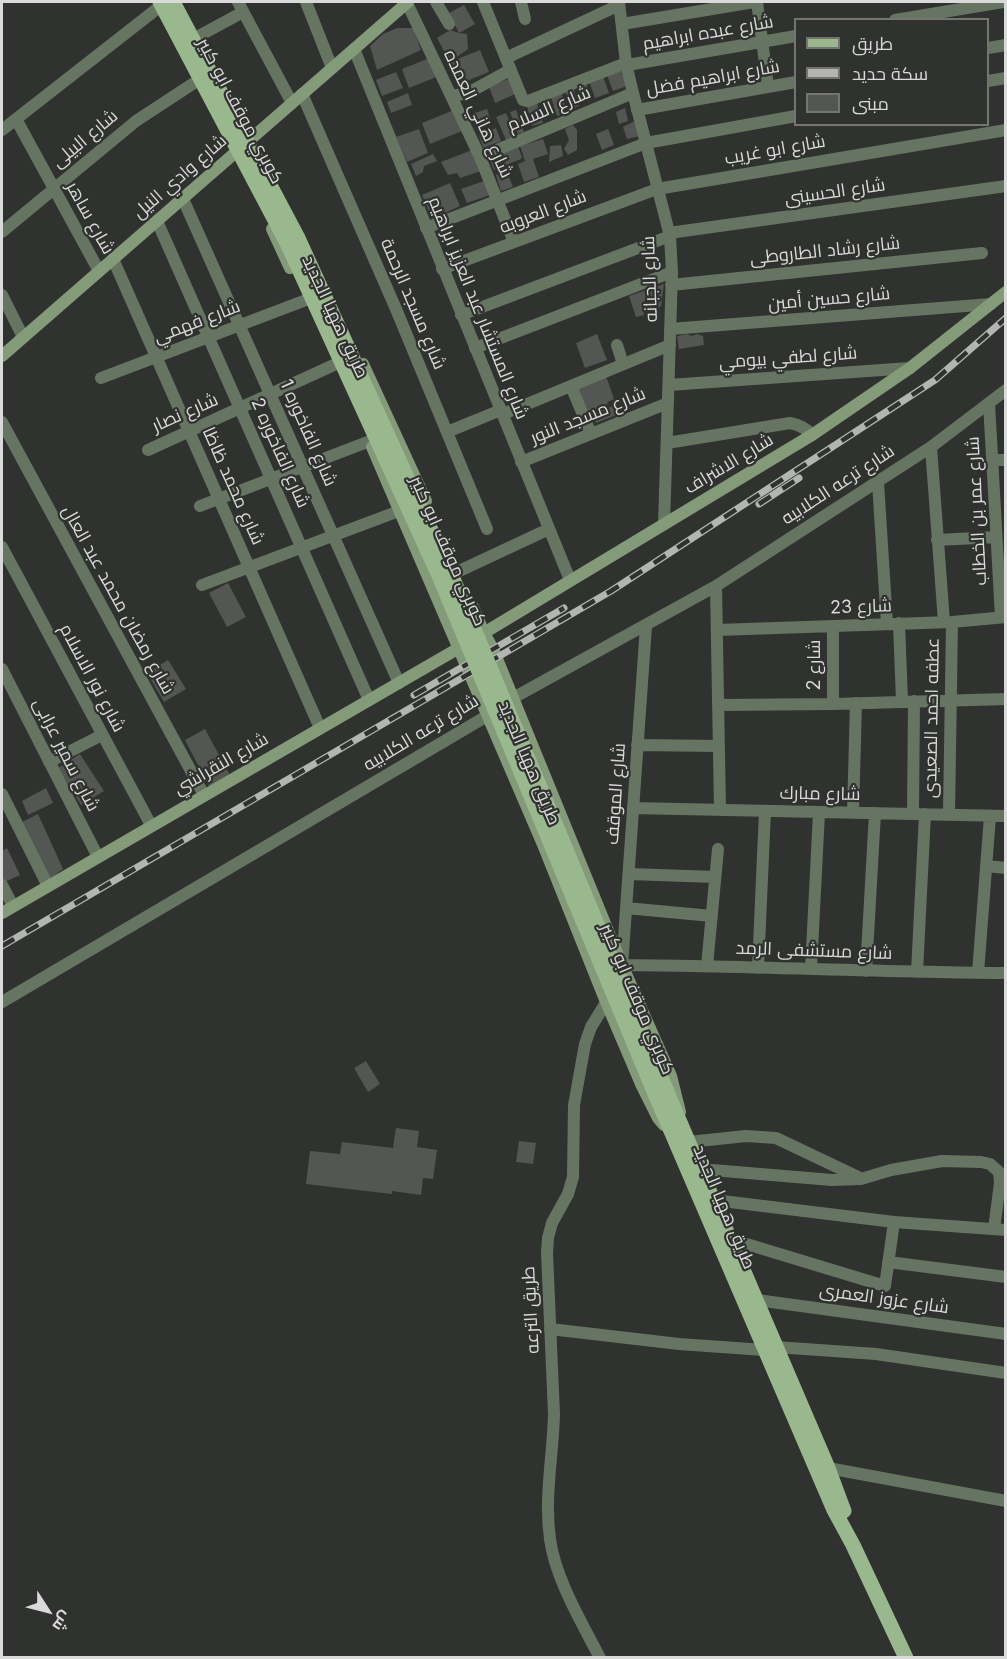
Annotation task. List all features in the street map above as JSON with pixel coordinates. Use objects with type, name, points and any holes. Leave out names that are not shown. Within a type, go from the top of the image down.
[{"type":"main road","name":"كوبري موقف ابو كبير","points":[[173,2],[298,238],[451,574],[676,1128]]},
{"type":"main road","name":"كوبري موقف ابو كبير","points":[[157,4],[287,243],[435,568],[662,1094]]},
{"type":"main road","name":"طريق ههيا الجديد","points":[[676,1128],[689,1142],[757,1300],[770,1348],[828,1468],[843,1506],[853,1545]]},
{"type":"main road","name":"طريق ههيا الجديد","points":[[676,1128],[770,1348],[834,1510],[906,1658]]},
{"type":"street","name":"طريق ههيا الجديد","points":[[157,4],[236,153],[336,364],[544,847],[606,1002],[649,1101],[658,1118],[676,1128],[680,1106],[671,1076],[622,965],[494,649],[484,633],[325,280],[252,138],[178,2]]},
{"type":"street","points":[[306,2],[332,68]]},
{"type":"street","name":"شارع وادي النيل","points":[[2,356],[407,2]]},
{"type":"street","name":"شارع هاني العمده","points":[[407,2],[480,157],[514,242]]},
{"type":"street","points":[[436,2],[449,24]]},
{"type":"street","points":[[483,2],[508,64]]},
{"type":"street","points":[[521,2],[525,19]]},
{"type":"street","points":[[622,24],[755,2],[768,86]]},
{"type":"street","points":[[907,18],[1003,2]]},
{"type":"street","points":[[452,96],[468,93],[508,64],[619,3]]},
{"type":"street","name":"شارع الجبانه","points":[[619,3],[633,93],[669,235],[672,278],[664,524]]},
{"type":"street","points":[[2,130],[157,4]]},
{"type":"street","points":[[198,37],[241,7],[292,103]]},
{"type":"street","name":"شارع عبده ابراهيم","points":[[508,64],[523,100],[528,100],[627,64],[794,36]]},
{"type":"street","points":[[989,48],[1005,45]]},
{"type":"street","name":"شارع المستشار عبد العزيز ابراهيم","points":[[354,49],[570,580]]},
{"type":"street","points":[[989,81],[1005,78]]},
{"type":"street","name":"شارع البيلى","points":[[2,232],[136,121],[197,81]]},
{"type":"street","name":"شارع ابراهيم فضل","points":[[637,110],[794,82]]},
{"type":"street","name":"شارع السلام","points":[[480,157],[633,93]]},
{"type":"street","name":"شارع مسجد الرحمة","points":[[302,94],[396,309],[487,529]]},
{"type":"street","points":[[426,228],[646,143],[794,116]]},
{"type":"street","name":"شارع ساهر","points":[[16,119],[99,271]]},
{"type":"street","name":"شارع ابو غريب","points":[[657,189],[1005,130]]},
{"type":"street","name":"شارع الحسينى","points":[[461,315],[669,235],[1005,186]]},
{"type":"street","name":"شارع العروبه","points":[[442,269],[657,189]]},
{"type":"street","name":"شارع الفاخوره 1","points":[[183,199],[399,683]]},
{"type":"street","name":"شارع الفاخوره 2","points":[[157,221],[369,700]]},
{"type":"street","name":"شارع رشاد الطاروطى","points":[[475,348],[672,278],[982,253]]},
{"type":"street","name":"شارع محمد ظاظا","points":[[113,259],[320,728]]},
{"type":"street","name":"شارع الاشراف","points":[[459,648],[812,435],[910,368],[1005,292]]},
{"type":"street","points":[[2,295],[23,337]]},
{"type":"street","name":"شارع فهمي","points":[[100,378],[306,300]]},
{"type":"street","name":"شارع حسين أمين","points":[[670,330],[991,304]]},
{"type":"street","points":[[617,345],[622,364]]},
{"type":"street","points":[[447,432],[571,386],[670,345]]},
{"type":"street","name":"شارع نصار","points":[[147,450],[336,364]]},
{"type":"street","name":"شارع لطفي بيومي","points":[[669,385],[910,368]]},
{"type":"street","points":[[571,386],[591,434]]},
{"type":"street","name":"شارع ترعه الكلابيه","points":[[2,1002],[487,716],[513,698],[716,586],[931,447],[1005,390]]},
{"type":"street","name":"شارع مسجد النور","points":[[521,462],[668,403]]},
{"type":"street","name":"شارع عمر بن الخطاب","points":[[989,403],[1003,617]]},
{"type":"street","name":"شارع رمضان محمد عبد العال","points":[[2,422],[204,795]]},
{"type":"street","points":[[667,443],[790,423],[799,424],[812,435]]},
{"type":"street","points":[[200,506],[370,441]]},
{"type":"street","name":"عطفه احمد الصعيدى","points":[[931,447],[937,540],[948,622],[949,814]]},
{"type":"street","points":[[992,460],[1005,460]]},
{"type":"street","points":[[878,482],[893,624],[908,701],[919,814],[918,972]]},
{"type":"street","points":[[202,585],[399,511]]},
{"type":"street","points":[[457,572],[549,529]]},
{"type":"street","points":[[937,540],[996,537]]},
{"type":"street","name":"شارع نور الاسلام","points":[[2,547],[151,825]]},
{"type":"street","points":[[716,586],[720,810]]},
{"type":"street","name":"شارع 23","points":[[717,630],[948,622],[1003,617]]},
{"type":"street","name":"شارع الموقف","points":[[622,965],[646,626]]},
{"type":"street","name":"شارع 2","points":[[833,626],[833,704]]},
{"type":"street","name":"شارع النقراشي","points":[[7,909],[459,648]]},
{"type":"street","name":"شارع سمير عرابى","points":[[2,669],[98,857]]},
{"type":"street","points":[[718,705],[1005,699]]},
{"type":"street","points":[[853,813],[856,703]]},
{"type":"street","points":[[49,762],[102,735]]},
{"type":"street","points":[[638,744],[719,746]]},
{"type":"street","points":[[2,794],[48,886]]},
{"type":"street","name":"شارع مبارك","points":[[633,808],[1005,816]]},
{"type":"street","points":[[758,968],[765,811]]},
{"type":"street","points":[[811,969],[819,813]]},
{"type":"street","points":[[866,971],[875,813]]},
{"type":"street","points":[[978,973],[990,816]]},
{"type":"street","points":[[708,966],[718,849]]},
{"type":"street","points":[[986,866],[1005,868]]},
{"type":"street","points":[[629,874],[715,877]]},
{"type":"street","points":[[2,885],[7,909]]},
{"type":"street","points":[[626,908],[712,916]]},
{"type":"street","name":"شارع مستشفى الرمد","points":[[622,965],[1005,973]]},
{"type":"street","name":"طريق الترعه","points":[[600,1658],[558,1572],[550,1539],[547,1496],[554,1439],[554,1414],[547,1253],[552,1223],[568,1194],[573,1177],[574,1105],[585,1044],[591,1027],[616,983],[622,965]]},
{"type":"street","points":[[689,1142],[746,1136],[776,1138],[861,1179]]},
{"type":"street","points":[[700,1169],[832,1180],[861,1179],[891,1170],[942,1161],[981,1162],[990,1164],[999,1172],[1000,1229],[894,1222],[714,1200]]},
{"type":"street","points":[[730,1239],[885,1286],[894,1222]]},
{"type":"street","points":[[888,1262],[1005,1277]]},
{"type":"street","name":"شارع عزوز العمرى","points":[[757,1300],[1005,1334]]},
{"type":"street","points":[[550,1329],[680,1344],[876,1354],[1005,1373]]},
{"type":"street","points":[[828,1468],[1005,1502]]},
{"type":"building","points":[[464,5],[475,24],[459,33],[449,13]]},
{"type":"building","points":[[397,28],[413,28],[421,50],[377,70],[370,46],[383,34]]},
{"type":"building","points":[[450,30],[467,34],[468,49],[450,62],[437,38]]},
{"type":"building","points":[[480,50],[489,72],[459,84],[450,62]]},
{"type":"building","points":[[432,57],[439,76],[409,88],[402,69]]},
{"type":"building","points":[[621,70],[627,86],[613,91],[607,75]]},
{"type":"building","points":[[396,72],[403,88],[382,96],[376,80]]},
{"type":"building","points":[[603,76],[609,93],[595,98],[589,81]]},
{"type":"building","points":[[508,79],[515,94],[495,103],[489,87]]},
{"type":"building","points":[[586,82],[591,99],[583,102],[577,85]]},
{"type":"building","points":[[573,87],[579,106],[571,109],[565,90]]},
{"type":"building","points":[[561,91],[567,113],[557,116],[550,94]]},
{"type":"building","points":[[408,93],[412,105],[391,113],[387,102]]},
{"type":"building","points":[[550,99],[555,115],[549,116],[544,101]]},
{"type":"building","points":[[537,103],[543,123],[532,126],[527,106]]},
{"type":"building","points":[[625,108],[628,121],[619,124],[616,112]]},
{"type":"building","points":[[487,109],[491,121],[477,126],[472,114]]},
{"type":"building","points":[[454,110],[462,131],[430,144],[422,123]]},
{"type":"building","points":[[516,110],[524,132],[518,134],[510,112]]},
{"type":"building","points":[[506,113],[516,136],[506,140],[496,117]]},
{"type":"building","points":[[635,121],[640,136],[627,139],[623,127]]},
{"type":"building","points":[[573,125],[577,130],[577,150],[568,155],[564,149],[569,140],[565,129]]},
{"type":"building","points":[[496,128],[501,141],[483,148],[479,135]]},
{"type":"building","points":[[419,129],[428,153],[407,162],[396,137]]},
{"type":"building","points":[[608,129],[614,145],[602,150],[596,134]]},
{"type":"building","points":[[543,139],[548,154],[533,159],[539,177],[524,182],[518,164],[525,161],[520,146]]},
{"type":"building","points":[[517,144],[521,159],[494,170],[488,157]]},
{"type":"building","points":[[561,145],[563,156],[549,162],[550,146]]},
{"type":"building","points":[[472,150],[481,171],[460,178],[457,173],[448,175],[441,162]]},
{"type":"building","points":[[433,154],[437,161],[424,166],[423,172],[416,176],[411,164]]},
{"type":"building","points":[[507,171],[513,187],[501,191],[496,175]]},
{"type":"building","points":[[484,181],[490,195],[467,203],[461,189]]},
{"type":"building","points":[[450,183],[460,206],[432,219],[422,195]]},
{"type":"building","points":[[664,284],[661,306],[652,312],[649,307],[650,298],[643,302],[644,315],[636,317],[629,296]]},
{"type":"building","points":[[597,334],[607,360],[585,368],[576,343]]},
{"type":"building","points":[[687,334],[703,336],[704,345],[679,349],[677,336]]},
{"type":"building","points":[[605,373],[614,399],[608,402],[605,409],[616,405],[619,414],[596,423],[592,412],[585,412],[575,385]]},
{"type":"building","points":[[228,583],[246,617],[227,627],[209,593]]},
{"type":"building","points":[[168,660],[186,689],[164,702],[147,673]]},
{"type":"building","points":[[205,729],[231,777],[210,788],[185,740]]},
{"type":"building","points":[[80,754],[104,791],[81,805],[58,768]]},
{"type":"building","points":[[46,788],[53,803],[28,815],[22,801]]},
{"type":"building","points":[[38,814],[63,869],[50,879],[22,822]]},
{"type":"building","points":[[7,848],[20,875],[3,883],[2,851]]},
{"type":"building","points":[[366,1061],[380,1084],[368,1092],[354,1068]]},
{"type":"building","points":[[396,1128],[419,1131],[417,1147],[437,1150],[433,1179],[423,1178],[421,1195],[306,1184],[310,1151],[340,1154],[342,1142],[393,1148]]},
{"type":"building","points":[[519,1141],[536,1143],[533,1164],[516,1162]]},
{"type":"railway","points":[[2,946],[611,591],[935,380],[1006,318]]},
{"type":"railway","points":[[759,504],[799,478]]},
{"type":"railway","points":[[414,695],[564,608]]}]
